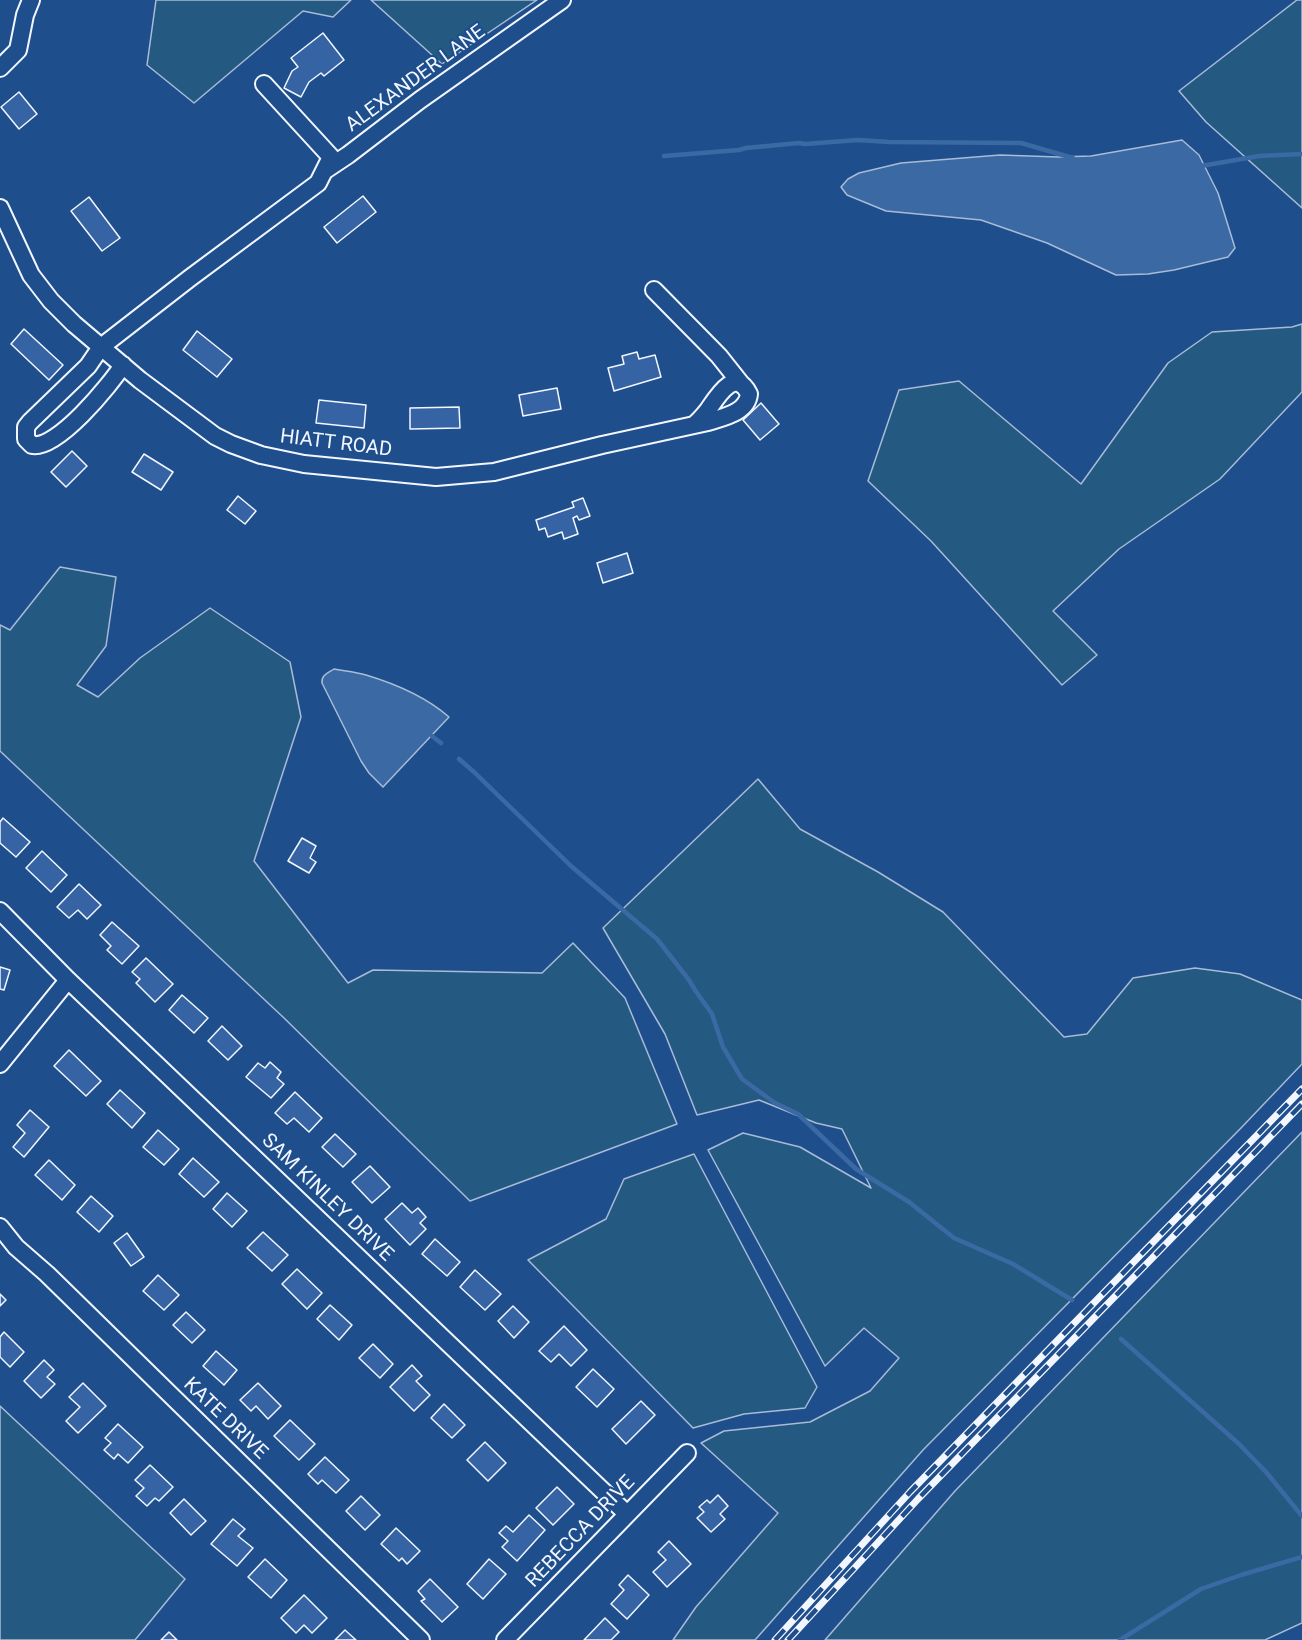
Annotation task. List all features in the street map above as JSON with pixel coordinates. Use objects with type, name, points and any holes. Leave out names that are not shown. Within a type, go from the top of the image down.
[{"type":"street","points":[[0,68],[18,50],[25,15],[31,0]]},
{"type":"street","name":"ALEXANDER LANE","points":[[123,365],[103,392],[70,425],[40,446],[29,443],[26,439],[26,427],[88,366],[101,347],[318,183],[324,172],[420,99],[562,0]]},
{"type":"street","points":[[264,84],[331,158],[324,172]]},
{"type":"street","name":"HIATT ROAD","points":[[0,208],[31,274],[51,301],[74,324],[215,436],[261,455],[304,464],[436,477],[494,472],[725,417],[744,407],[748,400],[749,394],[742,385]]},
{"type":"street","points":[[654,290],[718,356],[742,385]]},
{"type":"street","points":[[695,424],[726,387],[735,383],[742,385]]},
{"type":"street","name":"SAM KINLEY DRIVE","points":[[0,910],[68,980],[627,1514]]},
{"type":"street","points":[[0,1065],[68,980]]},
{"type":"street","name":"KATE DRIVE","points":[[0,1227],[16,1247],[47,1274],[421,1640]]},
{"type":"street","name":"REBECCA DRIVE","points":[[506,1640],[687,1453]]},
{"type":"shaded area","points":[[156,0],[351,0],[333,17],[303,11],[194,103],[147,65]]},
{"type":"shaded area","points":[[371,0],[537,0],[442,64]]},
{"type":"shaded area","points":[[1297,0],[1302,0],[1302,208],[1206,122],[1179,91]]},
{"type":"shaded area","points":[[1182,140],[1199,155],[1218,193],[1235,248],[1228,257],[1148,274],[1116,275],[1047,243],[981,220],[886,211],[847,195],[841,187],[848,179],[859,173],[901,163],[1000,155],[1091,156]]},
{"type":"shaded area","points":[[1302,324],[1302,392],[1220,479],[1119,549],[1053,611],[1097,655],[1062,685],[931,541],[868,481],[899,390],[959,381],[1081,484],[1168,363],[1212,332],[1292,327]]},
{"type":"shaded area","points":[[60,567],[116,577],[106,646],[77,685],[98,697],[140,658],[210,608],[290,662],[301,717],[254,861],[348,983],[373,970],[542,973],[573,943],[625,998],[677,1124],[470,1201],[284,1018],[0,751],[0,625],[10,630]]},
{"type":"shaded area","points":[[334,669],[366,675],[399,687],[431,703],[449,717],[383,787],[361,761],[322,683],[324,676]]},
{"type":"shaded area","points":[[758,779],[800,829],[878,872],[943,912],[1064,1037],[1087,1034],[1133,978],[1195,968],[1240,974],[1302,1000],[1302,1064],[923,1450],[755,1640],[673,1640],[696,1607],[778,1513],[701,1443],[724,1431],[810,1422],[870,1391],[899,1358],[864,1328],[825,1366],[708,1150],[743,1133],[800,1147],[871,1188],[842,1129],[816,1123],[759,1100],[697,1115],[665,1034],[603,928]]},
{"type":"shaded area","points":[[1302,1132],[1302,1623],[1265,1640],[825,1640],[955,1491]]},
{"type":"shaded area","points":[[694,1154],[817,1387],[805,1408],[744,1414],[693,1428],[528,1260],[606,1219],[624,1179]]},
{"type":"shaded area","points":[[0,1406],[185,1579],[135,1640],[0,1640]]},
{"type":"building","points":[[323,33],[344,60],[324,76],[321,73],[309,82],[301,97],[284,88],[292,71],[298,67],[291,58]]},
{"type":"building","points":[[19,92],[37,114],[19,129],[1,107]]},
{"type":"building","points":[[363,196],[376,212],[337,243],[324,227]]},
{"type":"building","points":[[89,197],[120,238],[102,251],[71,211]]},
{"type":"building","points":[[24,329],[63,365],[49,380],[11,344]]},
{"type":"building","points":[[197,331],[232,359],[217,377],[183,350]]},
{"type":"building","points":[[637,352],[639,359],[655,355],[661,377],[614,391],[608,368],[624,364],[622,356]]},
{"type":"building","points":[[557,388],[561,409],[523,416],[519,395]]},
{"type":"building","points":[[319,400],[366,405],[364,428],[316,423]]},
{"type":"building","points":[[761,403],[779,424],[760,440],[743,420]]},
{"type":"building","points":[[459,407],[460,428],[410,429],[410,408]]},
{"type":"building","points":[[72,451],[87,466],[66,487],[51,472]]},
{"type":"building","points":[[144,454],[173,472],[161,490],[132,472]]},
{"type":"building","points":[[238,496],[256,511],[245,524],[227,510]]},
{"type":"building","points":[[583,498],[590,516],[579,520],[577,516],[573,518],[578,534],[564,539],[562,532],[548,537],[545,528],[539,530],[536,520],[574,507],[572,502]]},
{"type":"building","points":[[627,553],[633,573],[603,583],[597,563]]},
{"type":"building","points":[[3,818],[30,842],[16,857],[0,843],[0,822]]},
{"type":"building","points":[[302,838],[316,846],[310,858],[316,862],[309,873],[288,861]]},
{"type":"building","points":[[42,851],[67,875],[51,892],[26,868]]},
{"type":"building","points":[[79,884],[101,905],[87,919],[78,910],[69,918],[57,907]]},
{"type":"building","points":[[112,922],[139,946],[122,964],[107,950],[111,946],[100,935]]},
{"type":"building","points":[[146,958],[173,984],[155,1002],[136,983],[140,979],[132,972]]},
{"type":"building","points":[[0,967],[10,970],[4,990],[0,989]]},
{"type":"building","points":[[182,995],[208,1018],[194,1033],[169,1010]]},
{"type":"building","points":[[222,1026],[242,1046],[228,1060],[208,1041]]},
{"type":"building","points":[[69,1050],[101,1081],[86,1096],[54,1066]]},
{"type":"building","points":[[270,1062],[281,1072],[277,1078],[284,1084],[271,1098],[246,1077],[258,1063],[265,1068]]},
{"type":"building","points":[[120,1090],[145,1113],[132,1128],[107,1104]]},
{"type":"building","points":[[295,1092],[322,1118],[309,1132],[294,1118],[287,1124],[275,1113]]},
{"type":"building","points":[[30,1110],[49,1127],[24,1157],[13,1147],[25,1133],[17,1125]]},
{"type":"building","points":[[158,1130],[179,1149],[164,1165],[143,1147]]},
{"type":"building","points":[[335,1134],[356,1154],[343,1167],[322,1147]]},
{"type":"building","points":[[193,1158],[219,1182],[204,1197],[179,1174]]},
{"type":"building","points":[[49,1160],[75,1185],[62,1200],[35,1175]]},
{"type":"building","points":[[370,1166],[390,1187],[372,1203],[352,1182]]},
{"type":"building","points":[[227,1193],[247,1211],[232,1227],[213,1209]]},
{"type":"building","points":[[91,1196],[113,1216],[99,1232],[77,1212]]},
{"type":"building","points":[[402,1203],[412,1213],[418,1208],[426,1217],[420,1223],[426,1229],[410,1245],[385,1219]]},
{"type":"building","points":[[263,1232],[288,1255],[272,1271],[247,1248]]},
{"type":"building","points":[[127,1233],[144,1257],[131,1266],[114,1243]]},
{"type":"building","points":[[435,1239],[460,1262],[447,1276],[422,1254]]},
{"type":"building","points":[[297,1269],[322,1293],[307,1309],[282,1284]]},
{"type":"building","points":[[475,1270],[501,1294],[485,1310],[460,1287]]},
{"type":"building","points":[[158,1275],[179,1295],[164,1310],[143,1291]]},
{"type":"building","points":[[0,1294],[6,1300],[0,1306]]},
{"type":"building","points":[[330,1305],[352,1325],[339,1340],[317,1319]]},
{"type":"building","points":[[513,1306],[529,1322],[514,1338],[498,1321]]},
{"type":"building","points":[[186,1312],[205,1330],[192,1343],[173,1325]]},
{"type":"building","points":[[564,1326],[587,1350],[571,1366],[559,1354],[551,1362],[539,1351]]},
{"type":"building","points":[[4,1332],[24,1352],[10,1367],[0,1357],[0,1337]]},
{"type":"building","points":[[373,1344],[393,1364],[380,1378],[359,1358]]},
{"type":"building","points":[[216,1351],[237,1370],[224,1385],[203,1366]]},
{"type":"building","points":[[44,1360],[54,1370],[47,1377],[55,1384],[41,1398],[24,1381]]},
{"type":"building","points":[[412,1365],[422,1376],[416,1381],[430,1395],[414,1411],[390,1387]]},
{"type":"building","points":[[593,1369],[614,1389],[597,1407],[576,1387]]},
{"type":"building","points":[[83,1383],[106,1406],[78,1433],[66,1421],[80,1407],[69,1397]]},
{"type":"building","points":[[258,1383],[281,1406],[268,1419],[256,1406],[251,1411],[240,1400]]},
{"type":"building","points":[[641,1401],[655,1415],[626,1444],[612,1429]]},
{"type":"building","points":[[444,1404],[465,1425],[452,1438],[431,1418]]},
{"type":"building","points":[[290,1420],[315,1444],[299,1460],[274,1436]]},
{"type":"building","points":[[118,1424],[143,1447],[128,1463],[118,1454],[114,1459],[104,1450],[111,1443],[105,1438]]},
{"type":"building","points":[[485,1442],[506,1463],[488,1481],[467,1460]]},
{"type":"building","points":[[325,1457],[349,1480],[336,1493],[322,1480],[318,1484],[308,1474]]},
{"type":"building","points":[[150,1465],[173,1487],[159,1501],[155,1498],[147,1506],[136,1496],[144,1488],[135,1480]]},
{"type":"building","points":[[557,1487],[574,1504],[553,1525],[536,1508]]},
{"type":"building","points":[[718,1495],[728,1506],[720,1514],[725,1519],[711,1532],[697,1518],[704,1512],[699,1507],[707,1500],[710,1503]]},
{"type":"building","points":[[361,1496],[380,1515],[365,1530],[346,1511]]},
{"type":"building","points":[[184,1499],[206,1521],[191,1535],[170,1513]]},
{"type":"building","points":[[529,1515],[545,1530],[517,1561],[502,1547],[508,1541],[499,1533],[506,1526],[513,1532]]},
{"type":"building","points":[[233,1519],[245,1529],[238,1536],[253,1548],[237,1566],[211,1544]]},
{"type":"building","points":[[396,1528],[420,1551],[407,1564],[402,1558],[399,1561],[381,1544]]},
{"type":"building","points":[[669,1541],[691,1564],[667,1587],[653,1572],[666,1560],[658,1552]]},
{"type":"building","points":[[265,1559],[287,1580],[271,1598],[248,1577]]},
{"type":"building","points":[[489,1559],[506,1574],[483,1599],[467,1584]]},
{"type":"building","points":[[628,1575],[649,1595],[627,1619],[611,1604],[624,1590],[619,1585]]},
{"type":"building","points":[[430,1579],[458,1607],[442,1622],[421,1601],[425,1599],[418,1591]]},
{"type":"building","points":[[304,1595],[327,1618],[312,1633],[304,1625],[296,1633],[281,1618]]},
{"type":"building","points":[[605,1618],[619,1632],[611,1640],[584,1640]]},
{"type":"building","points":[[345,1630],[356,1640],[335,1640]]},
{"type":"building","points":[[169,1632],[177,1640],[161,1640]]},
{"type":"waterway","points":[[664,156],[799,143],[858,140],[1021,143],[1073,158]]},
{"type":"waterway","points":[[1201,166],[1259,156],[1302,154]]},
{"type":"waterway","points":[[432,736],[441,743]]},
{"type":"waterway","points":[[459,759],[571,866],[657,939],[712,1014],[723,1047],[742,1079],[775,1103],[798,1114],[856,1169],[909,1202],[954,1238],[1013,1264],[1072,1300]]},
{"type":"waterway","points":[[1121,1339],[1239,1444],[1266,1472],[1302,1516]]},
{"type":"waterway","points":[[1120,1640],[1201,1589],[1302,1557]]},
{"type":"railway","points":[[775,1640],[910,1492],[1302,1089]]},
{"type":"railway","points":[[788,1640],[918,1499],[1302,1104]]}]
